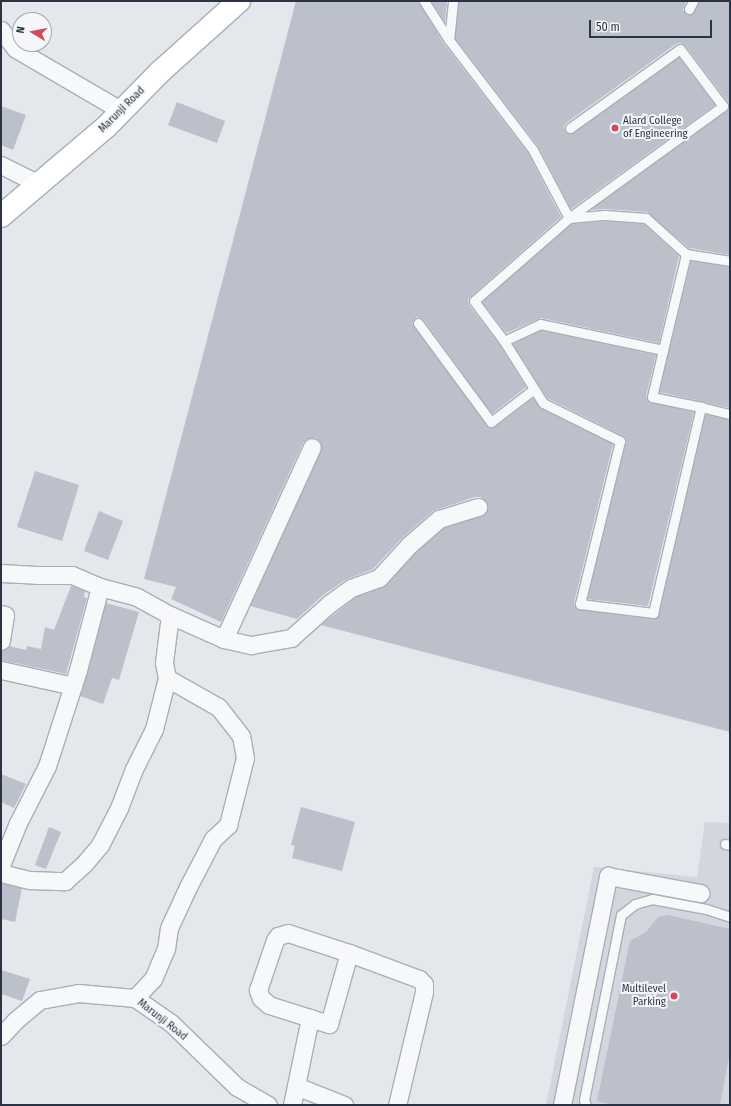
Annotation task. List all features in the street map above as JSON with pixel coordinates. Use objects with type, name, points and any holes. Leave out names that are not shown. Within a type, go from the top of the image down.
[{"type":"street","name":"Marunji Road","points":[[1,216],[101,132],[161,71],[239,1]]},
{"type":"street","points":[[3,35],[16,49],[122,111]]},
{"type":"street","points":[[1,165],[39,184]]},
{"type":"street","points":[[224,639],[312,447]]},
{"type":"street","points":[[1,573],[72,575],[100,587],[137,597],[224,639],[251,645],[291,638],[329,604],[351,588],[379,578],[409,545],[439,519],[478,507]]},
{"type":"street","points":[[1,865],[18,823],[47,766],[73,686],[100,587]]},
{"type":"street","points":[[1,614],[5,615],[1,641]]},
{"type":"street","points":[[1,873],[30,880],[65,881],[84,864],[100,845],[119,808],[134,769],[154,729],[167,678],[164,662],[170,614]]},
{"type":"street","points":[[1,670],[73,686]]},
{"type":"street","points":[[135,998],[153,979],[166,949],[169,928],[213,839],[228,825],[245,758],[241,736],[218,707],[167,678]]},
{"type":"street","points":[[562,1105],[608,876],[700,893]]},
{"type":"street","points":[[349,953],[329,1024],[269,1006],[260,998],[258,990],[275,940],[278,936],[288,933],[349,953],[419,979],[424,984],[424,992],[398,1105]]},
{"type":"street","name":"Marunji Road","points":[[1,1035],[40,1000],[78,993],[135,998],[171,1024],[237,1087],[268,1105]]},
{"type":"street","points":[[292,1105],[310,1018]]},
{"type":"street","points":[[296,1086],[344,1105]]},
{"type":"lane","points":[[424,1],[449,40],[533,150],[569,218]]},
{"type":"lane","points":[[449,40],[453,1]]},
{"type":"lane","points":[[570,128],[680,49],[723,106],[569,218],[474,301],[504,341],[543,403],[620,441],[580,604],[653,613],[701,407]]},
{"type":"lane","points":[[569,218],[605,216],[646,218],[686,254],[730,261]]},
{"type":"lane","points":[[686,254],[652,397],[730,414]]},
{"type":"lane","points":[[418,323],[491,422],[534,389]]},
{"type":"lane","points":[[504,341],[540,324],[663,350]]},
{"type":"lane","points":[[586,1105],[584,1100],[621,915],[635,904],[652,899],[706,909],[730,917]]},
{"type":"shaded area","points":[[705,822],[730,823],[730,1105],[546,1105],[594,867],[697,877]]},
{"type":"building","points":[[296,1],[418,1],[444,44],[528,153],[561,217],[468,299],[469,305],[499,344],[526,387],[492,414],[423,319],[417,317],[412,323],[488,427],[495,427],[533,398],[540,408],[613,444],[574,603],[577,609],[652,619],[658,617],[705,414],[730,420],[730,732],[321,625],[356,597],[386,585],[416,552],[444,528],[485,514],[488,504],[481,497],[475,497],[433,511],[402,538],[373,569],[345,580],[322,596],[297,619],[250,606],[321,451],[320,442],[316,438],[307,439],[303,443],[221,622],[171,599],[176,587],[144,579]]},
{"type":"building","points":[[431,1],[447,1],[445,22]]},
{"type":"building","points":[[459,1],[686,1],[683,10],[689,15],[694,12],[699,1],[730,1],[730,255],[689,248],[647,212],[605,209],[590,210],[728,109],[728,102],[685,45],[680,43],[676,44],[566,123],[564,126],[565,131],[568,134],[574,133],[679,57],[715,105],[571,209],[538,146],[455,38]]},
{"type":"building","points":[[177,102],[225,121],[217,143],[168,125]]},
{"type":"building","points":[[1,106],[26,115],[13,150],[1,145]]},
{"type":"building","points":[[605,221],[644,224],[679,256],[659,343],[541,318],[506,333],[482,302],[571,224]]},
{"type":"building","points":[[691,261],[730,267],[730,408],[659,392]]},
{"type":"building","points":[[541,330],[656,355],[646,396],[648,401],[694,412],[648,606],[587,599],[626,440],[623,436],[547,398],[513,344]]},
{"type":"building","points":[[35,471],[79,485],[62,541],[17,527]]},
{"type":"building","points":[[99,511],[123,521],[108,560],[84,551]]},
{"type":"building","points":[[71,586],[85,591],[84,597],[87,598],[66,674],[1,660],[1,651],[9,646],[26,650],[27,646],[41,649],[45,627],[54,630]]},
{"type":"building","points":[[106,603],[139,612],[119,680],[112,678],[103,704],[80,696]]},
{"type":"building","points":[[1,774],[26,784],[14,808],[1,802]]},
{"type":"building","points":[[301,807],[355,822],[342,871],[292,858],[295,846],[291,845]]},
{"type":"building","points":[[49,827],[61,832],[46,869],[35,865]]},
{"type":"building","points":[[1,883],[22,888],[15,922],[1,919]]},
{"type":"building","name":"Multilevel Parking","points":[[668,915],[730,929],[730,1051],[720,1105],[612,1105],[597,1101],[630,941],[646,932],[658,917]]},
{"type":"building","points":[[1,970],[30,979],[22,1001],[1,994]]},
{"type":"place","name":"Alard College of Engineering","points":[[615,128]]},
{"type":"place","name":"Multilevel Parking","points":[[674,996]]}]
